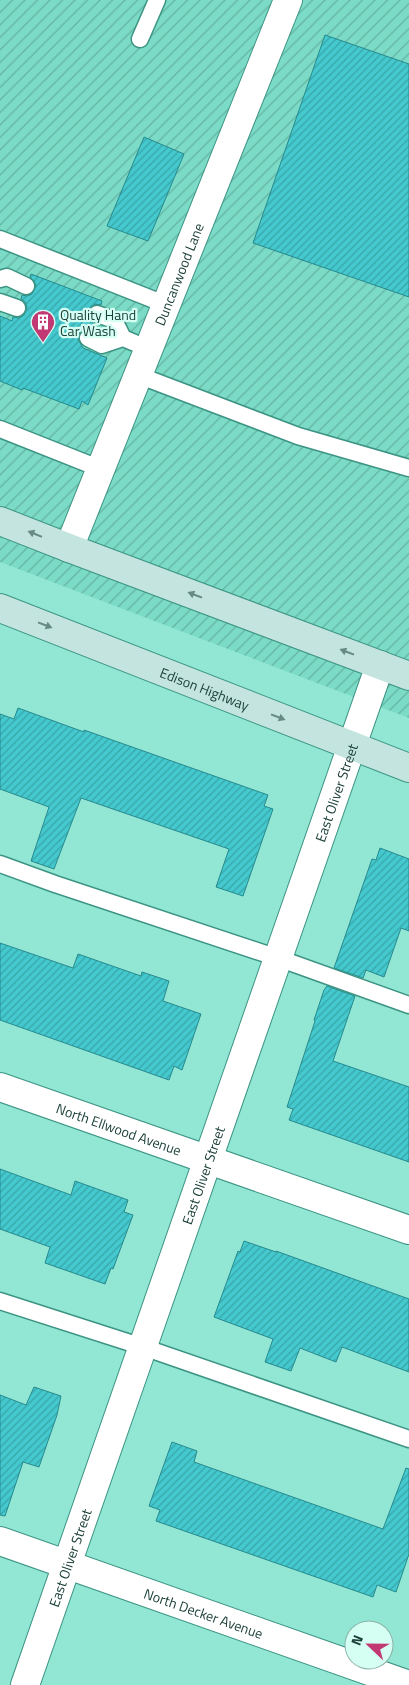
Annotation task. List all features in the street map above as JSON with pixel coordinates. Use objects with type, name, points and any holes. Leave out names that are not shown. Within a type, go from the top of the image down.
[{"type":"main road","points":[[0,521],[409,676]]},
{"type":"main road","name":"Edison Highway","points":[[0,608],[409,768]]},
{"type":"street","name":"Duncanwood Lane","points":[[69,548],[288,0]]},
{"type":"street","name":"East Oliver Street","points":[[25,1685],[380,664]]},
{"type":"street","name":"North Ellwood Avenue","points":[[0,1087],[409,1230]]},
{"type":"street","name":"North Decker Avenue","points":[[0,1541],[409,1684]]},
{"type":"lane","points":[[140,39],[157,0]]},
{"type":"lane","points":[[0,239],[167,305]]},
{"type":"lane","points":[[0,279],[7,277],[26,286]]},
{"type":"lane","points":[[0,302],[17,308]]},
{"type":"lane","points":[[97,314],[114,320],[123,338],[149,349]]},
{"type":"lane","points":[[88,338],[102,345],[123,338]]},
{"type":"lane","points":[[138,375],[298,436],[409,468]]},
{"type":"lane","points":[[0,429],[101,469]]},
{"type":"lane","points":[[0,864],[278,958],[409,1005]]},
{"type":"lane","points":[[0,1302],[143,1347],[409,1439]]},
{"type":"shaded area","points":[[0,0],[409,0],[409,718],[0,562]]},
{"type":"building","points":[[325,35],[409,64],[409,297],[253,243]]},
{"type":"building","points":[[144,137],[184,154],[148,241],[107,226]]},
{"type":"building","name":"Quality Hand Car Wash","points":[[31,274],[102,301],[101,305],[95,304],[88,310],[87,316],[93,323],[91,329],[82,330],[78,339],[83,348],[107,358],[88,405],[82,401],[79,409],[0,381],[0,316],[12,321],[13,317],[19,318],[24,315],[27,307],[21,299],[22,295],[32,294],[36,286],[30,277]]},
{"type":"building","points":[[18,708],[268,795],[264,806],[273,809],[243,896],[216,887],[229,849],[81,798],[54,869],[31,861],[49,807],[0,789],[0,714],[14,719]]},
{"type":"building","points":[[380,848],[409,859],[409,931],[401,928],[384,977],[366,970],[363,978],[334,968],[372,859],[376,860]]},
{"type":"building","points":[[0,943],[73,968],[78,954],[141,976],[142,972],[169,981],[163,1001],[201,1014],[182,1070],[174,1066],[169,1080],[0,1020]]},
{"type":"building","points":[[327,986],[355,996],[333,1061],[409,1087],[409,1162],[289,1120],[293,1109],[287,1107],[314,1020]]},
{"type":"building","points":[[0,1169],[71,1195],[75,1181],[128,1200],[124,1212],[133,1215],[113,1269],[111,1268],[105,1284],[45,1263],[50,1247],[0,1229]]},
{"type":"building","points":[[244,1241],[409,1299],[409,1372],[342,1347],[336,1362],[300,1348],[291,1371],[265,1362],[273,1339],[214,1317],[238,1251],[240,1252]]},
{"type":"building","points":[[34,1387],[61,1396],[57,1415],[39,1467],[23,1462],[5,1516],[0,1515],[0,1395],[26,1405]]},
{"type":"building","points":[[172,1442],[197,1451],[194,1462],[383,1529],[406,1468],[409,1469],[409,1554],[396,1592],[377,1585],[373,1597],[156,1521],[160,1510],[149,1506]]},
{"type":"place","name":"Quality Hand Car Wash","points":[[43,343]]}]
